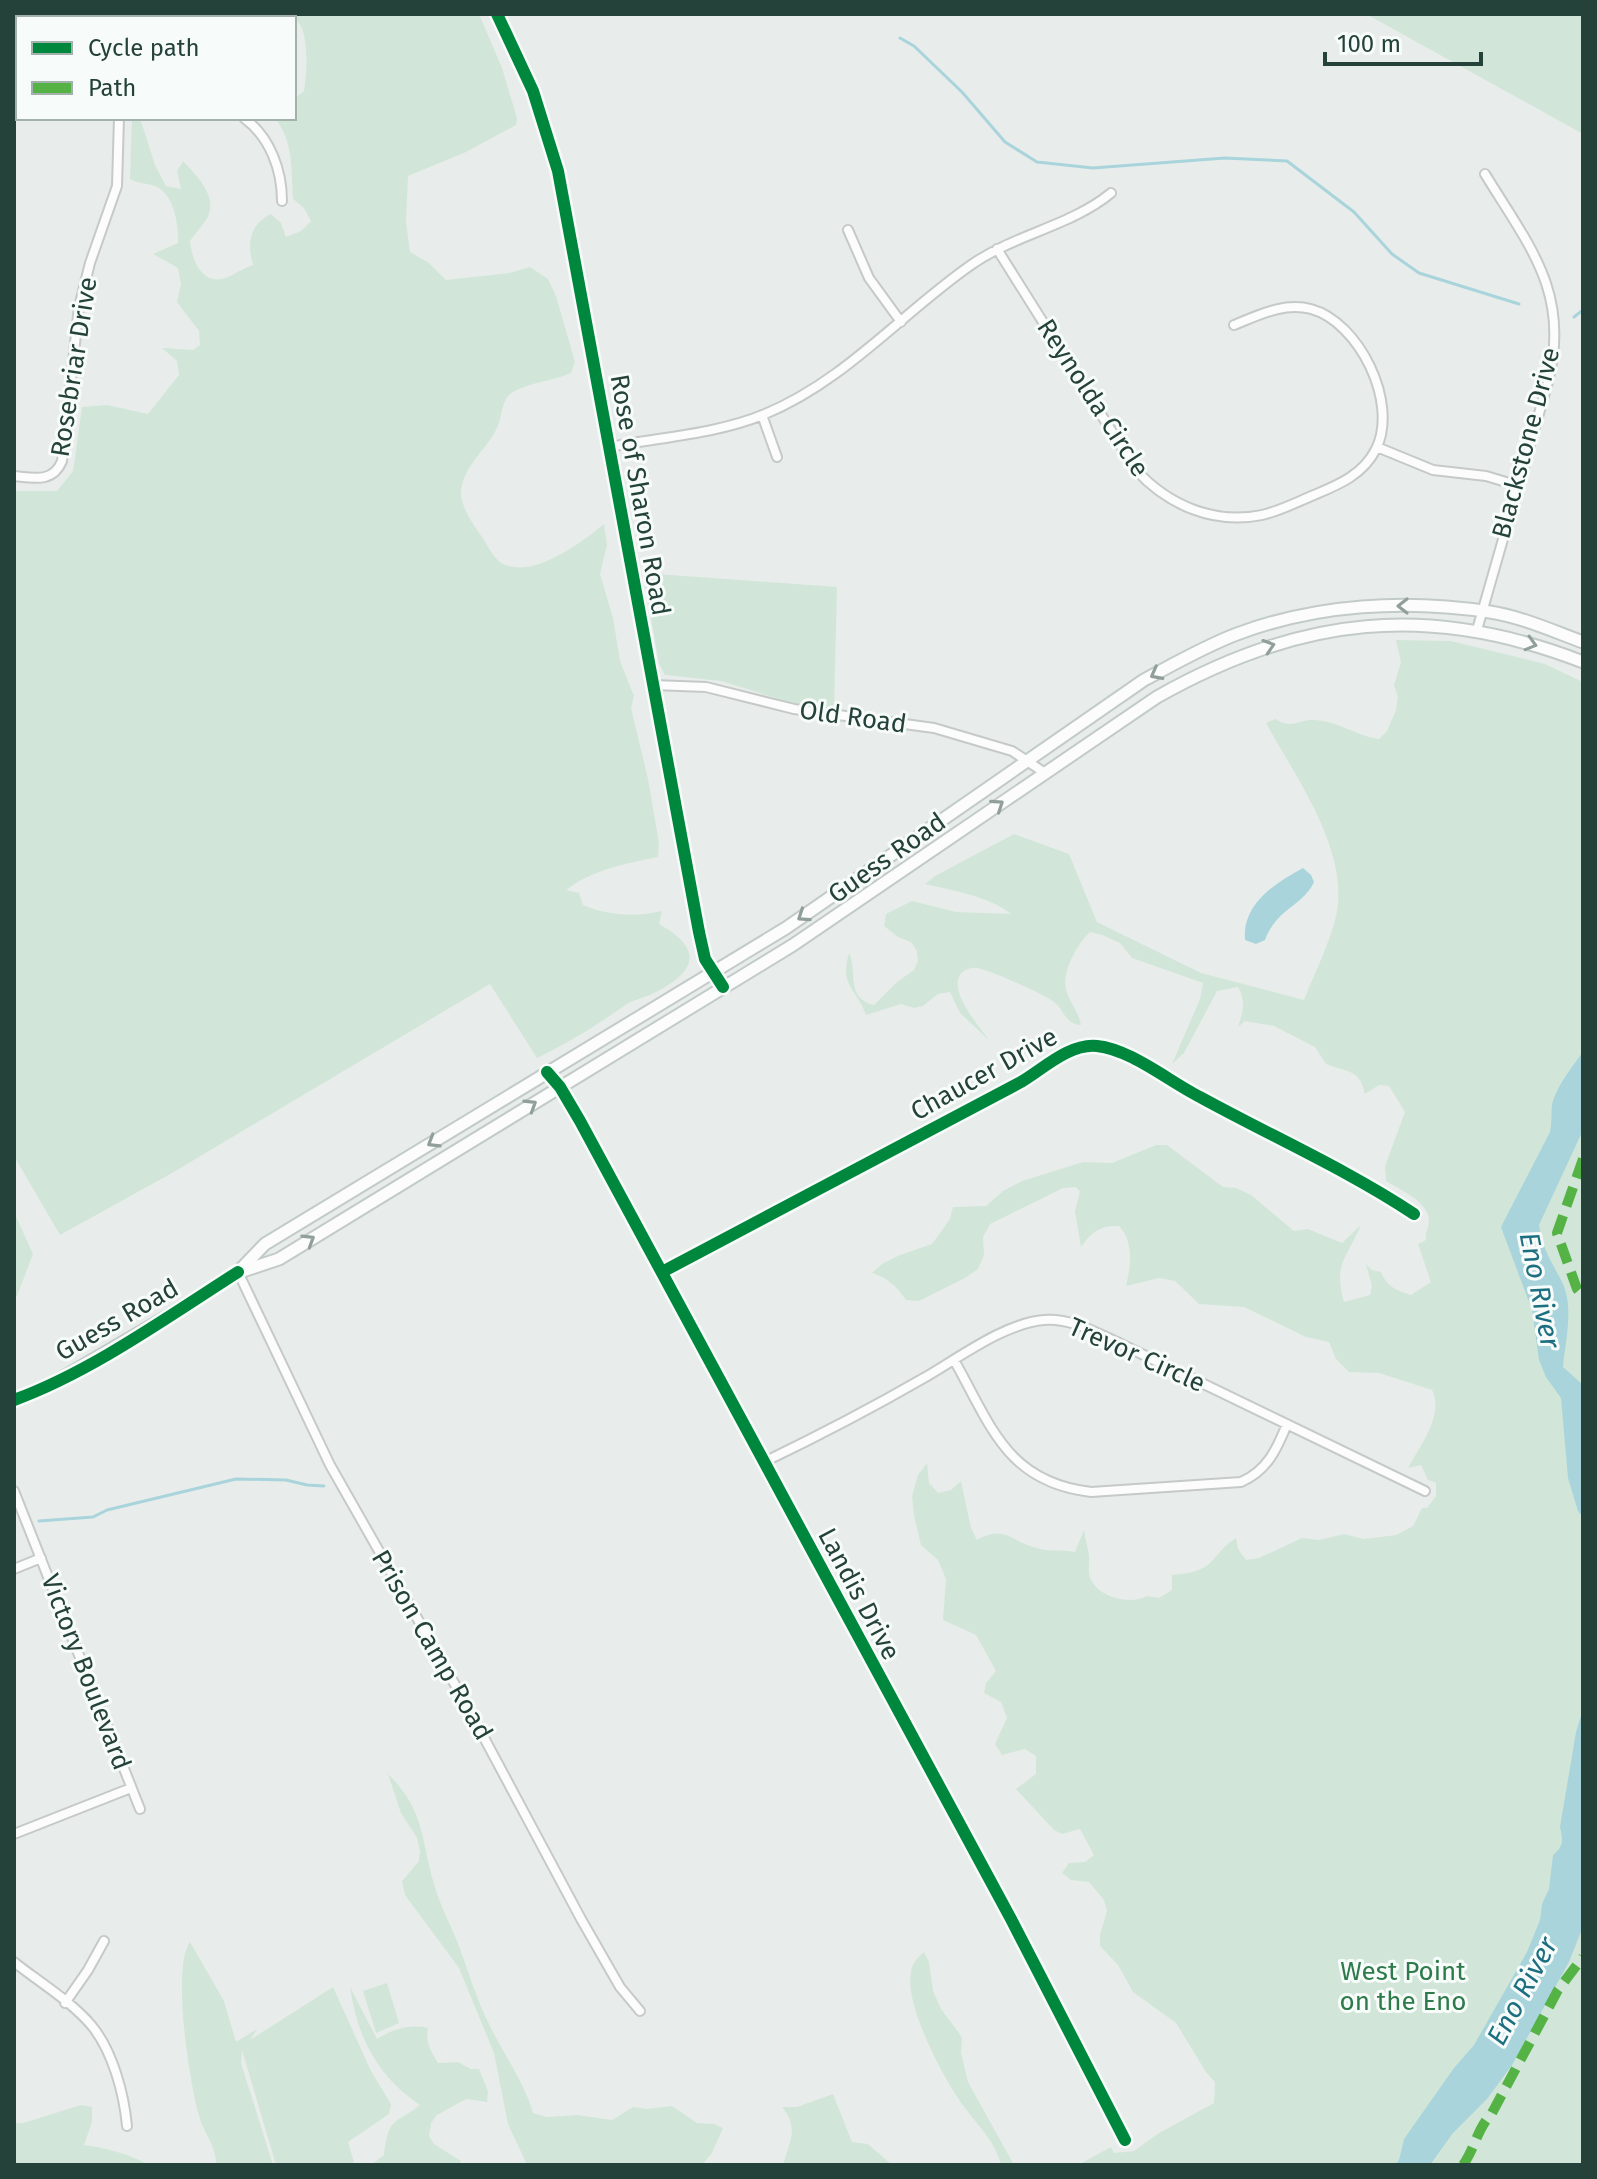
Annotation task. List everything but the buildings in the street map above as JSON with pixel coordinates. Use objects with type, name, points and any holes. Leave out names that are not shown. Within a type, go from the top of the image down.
[{"type":"main road","name":"Rose of Sharon Road","points":[[497,14],[533,91],[558,171],[702,945],[705,959],[723,987]]},
{"type":"main road","name":"Guess Road","points":[[14,1400],[55,1382],[121,1345],[238,1272],[265,1244],[713,972],[853,883],[1144,680],[1236,635],[1316,612],[1362,606],[1437,606],[1481,611],[1538,625],[1583,642]]},
{"type":"main road","name":"Guess Road","points":[[238,1272],[279,1259],[800,940],[1157,697],[1197,674],[1295,637],[1329,630],[1420,625],[1477,630],[1531,643],[1583,662]]},
{"type":"street","name":"Rosebriar Drive","points":[[14,476],[40,478],[58,470],[63,451],[82,292],[117,186],[119,120]]},
{"type":"street","points":[[246,120],[259,131],[275,159],[282,186],[282,201]]},
{"type":"street","name":"Blackstone Drive","points":[[1477,630],[1553,362],[1553,307],[1549,289],[1534,254],[1485,174]]},
{"type":"street","points":[[610,447],[730,425],[762,415],[806,394],[971,265],[997,249],[1087,210],[1111,193]]},
{"type":"street","points":[[848,230],[869,278],[901,322]]},
{"type":"street","name":"Reynolda Circle","points":[[997,249],[1136,470],[1147,482],[1189,509],[1221,516],[1265,514],[1340,484],[1361,469],[1377,447]]},
{"type":"street","points":[[1234,325],[1279,309],[1297,307],[1320,313],[1338,323],[1353,340],[1381,392],[1383,419],[1377,447],[1433,470],[1486,476],[1516,485]]},
{"type":"street","points":[[762,415],[777,457]]},
{"type":"street","name":"Old Road","points":[[653,685],[706,687],[794,709],[934,728],[1012,751],[1045,773]]},
{"type":"street","name":"Chaucer Drive","points":[[662,1272],[1021,1082],[1069,1052],[1087,1046],[1108,1048],[1135,1060],[1372,1187],[1414,1214]]},
{"type":"street","name":"Landis Drive","points":[[547,1072],[560,1087],[662,1272],[1011,1919],[1125,2140]]},
{"type":"street","name":"Prison Camp Road","points":[[238,1272],[330,1465],[466,1704],[577,1912],[620,1987],[640,2011]]},
{"type":"street","name":"Trevor Circle","points":[[764,1462],[862,1413],[988,1341],[1033,1322],[1056,1320],[1071,1322],[1425,1491]]},
{"type":"street","points":[[954,1360],[1006,1452],[1041,1479],[1074,1490],[1091,1492],[1241,1482],[1252,1478],[1268,1462],[1287,1424]]},
{"type":"street","name":"Victory Boulevard","points":[[14,1491],[140,1809]]},
{"type":"street","points":[[14,1569],[41,1558]]},
{"type":"street","points":[[14,1834],[131,1788]]},
{"type":"street","points":[[65,2003],[104,1941]]},
{"type":"street","points":[[14,1962],[93,2028],[104,2047],[124,2100],[127,2126]]},
{"type":"green space","points":[[479,14],[502,68],[517,118],[516,125],[466,152],[408,176],[406,222],[410,252],[429,263],[446,280],[509,273],[530,267],[548,279],[575,362],[571,373],[527,386],[509,395],[496,430],[465,476],[461,493],[463,504],[493,554],[500,562],[512,567],[540,564],[555,557],[604,524],[607,545],[600,574],[613,618],[620,661],[634,696],[631,708],[648,779],[659,843],[658,857],[599,872],[566,890],[579,893],[583,905],[612,913],[632,915],[662,911],[659,924],[684,944],[689,953],[689,962],[685,971],[665,987],[627,1004],[537,1058],[490,984],[172,1173],[60,1235],[14,1156],[14,491],[57,491],[73,471],[82,407],[107,405],[148,414],[179,375],[177,361],[162,348],[193,350],[200,345],[199,331],[177,302],[181,284],[178,268],[153,254],[178,243],[178,228],[171,203],[155,186],[130,179],[132,120],[141,120],[155,165],[166,186],[181,189],[177,171],[183,161],[209,196],[210,212],[190,241],[193,257],[206,276],[221,279],[253,265],[250,243],[254,229],[271,214],[281,223],[286,237],[301,231],[311,221],[304,208],[293,199],[289,147],[276,120],[296,120],[296,97],[304,91],[305,42],[296,16],[202,16]]},
{"type":"green space","points":[[1366,14],[1583,14],[1583,134]]},
{"type":"green space","points":[[643,573],[837,587],[834,708],[792,703],[721,681],[665,675],[659,664]]},
{"type":"green space","name":"West Point on the Eno","points":[[1396,640],[1451,641],[1545,664],[1583,682],[1583,2165],[1078,2165],[1111,2147],[1114,2153],[1134,2151],[1159,2133],[1214,2103],[1215,2082],[1176,2023],[1133,1992],[1118,1965],[1100,1946],[1107,1911],[1104,1900],[1089,1882],[1071,1880],[1062,1873],[1069,1863],[1085,1862],[1094,1855],[1080,1829],[1062,1834],[1054,1830],[1016,1789],[1036,1774],[1036,1756],[1025,1749],[1002,1755],[995,1744],[1007,1718],[1001,1702],[984,1693],[986,1683],[996,1671],[976,1635],[943,1620],[946,1579],[938,1560],[921,1545],[914,1516],[912,1496],[918,1475],[927,1463],[929,1483],[938,1493],[951,1490],[961,1481],[971,1528],[977,1540],[1001,1534],[1042,1549],[1075,1552],[1084,1530],[1089,1574],[1095,1586],[1108,1595],[1125,1600],[1147,1596],[1159,1598],[1172,1590],[1172,1575],[1203,1568],[1236,1538],[1238,1549],[1246,1560],[1259,1558],[1302,1538],[1319,1540],[1344,1534],[1364,1539],[1396,1535],[1413,1526],[1422,1508],[1427,1508],[1436,1496],[1436,1483],[1428,1480],[1421,1465],[1408,1468],[1433,1420],[1435,1399],[1432,1390],[1379,1373],[1349,1372],[1336,1359],[1329,1342],[1306,1337],[1244,1307],[1199,1304],[1175,1281],[1159,1278],[1126,1286],[1129,1247],[1119,1226],[1097,1230],[1081,1247],[1075,1211],[1080,1192],[1076,1187],[1063,1188],[990,1224],[983,1237],[984,1255],[978,1269],[919,1301],[906,1300],[891,1283],[872,1273],[900,1255],[932,1244],[950,1219],[953,1207],[986,1206],[1003,1191],[1022,1181],[1083,1162],[1112,1163],[1156,1145],[1167,1145],[1223,1187],[1236,1188],[1251,1195],[1294,1231],[1308,1229],[1342,1243],[1361,1225],[1341,1270],[1344,1302],[1370,1295],[1372,1286],[1366,1264],[1372,1270],[1381,1272],[1393,1287],[1411,1295],[1431,1282],[1418,1244],[1426,1240],[1429,1220],[1419,1202],[1386,1181],[1385,1166],[1405,1112],[1389,1086],[1379,1085],[1365,1094],[1356,1075],[1326,1064],[1315,1047],[1274,1026],[1245,1021],[1238,1027],[1243,1007],[1238,987],[1217,991],[1184,1053],[1172,1064],[1200,999],[1203,983],[1132,958],[1120,943],[1102,935],[1090,932],[1076,951],[1066,974],[1066,989],[1081,1025],[1068,1020],[1049,999],[1016,982],[976,968],[961,974],[958,990],[989,1040],[960,1013],[950,992],[938,994],[923,1006],[914,1008],[901,1004],[866,1015],[850,987],[846,964],[849,953],[856,991],[865,1002],[874,1005],[914,970],[918,961],[917,951],[911,942],[884,926],[886,914],[912,901],[956,912],[1011,914],[982,898],[925,884],[1014,834],[1069,854],[1097,922],[1201,973],[1304,1000],[1335,920],[1338,895],[1336,870],[1329,844],[1306,792],[1266,723],[1275,719],[1290,724],[1320,720],[1379,739],[1387,731],[1396,710],[1398,697],[1394,685],[1401,662]]},
{"type":"green space","points":[[14,1212],[33,1254],[14,1297]]},
{"type":"green space","points":[[388,1774],[409,1800],[415,1813],[436,1892],[477,1997],[533,2113],[547,2117],[577,2115],[612,2120],[633,2107],[672,2106],[697,2123],[723,2128],[712,2153],[702,2165],[527,2165],[508,2124],[494,2053],[459,1968],[405,1895],[402,1881],[419,1861],[420,1852],[417,1838],[401,1813]]},
{"type":"green space","points":[[190,1942],[224,2001],[236,2042],[257,2029],[250,2040],[333,1987],[371,2071],[391,2104],[389,2114],[348,2142],[354,2162],[347,2165],[276,2165],[242,2050],[241,2063],[273,2165],[216,2165],[215,2153],[196,2104],[187,2056],[182,1976]]},
{"type":"green space","points":[[924,1952],[929,1962],[933,1991],[941,2009],[962,2037],[961,2053],[968,2082],[1014,2165],[1001,2165],[991,2141],[957,2096],[928,2043],[910,1986],[912,1966]]},
{"type":"green space","points":[[387,1983],[399,2023],[376,2033],[363,1991]]},
{"type":"green space","points":[[350,1987],[377,2039],[402,2028],[428,2028],[428,2042],[438,2063],[458,2062],[471,2069],[479,2069],[488,2091],[487,2102],[466,2099],[437,2115],[431,2123],[429,2136],[434,2144],[461,2161],[459,2165],[371,2165],[384,2155],[388,2134],[394,2123],[420,2105],[392,2082],[372,2054],[358,2023]]},
{"type":"green space","points":[[833,2094],[852,2142],[868,2144],[892,2165],[783,2165],[792,2129],[782,2107],[797,2107]]},
{"type":"green space","points":[[81,2105],[92,2107],[92,2122],[84,2145],[117,2152],[148,2165],[14,2165],[14,2123]]},
{"type":"water","points":[[1303,868],[1314,882],[1309,890],[1276,921],[1265,940],[1256,944],[1245,940],[1249,916],[1262,896]]},
{"type":"water","name":"Eno River","points":[[1583,1052],[1583,1130],[1539,1225],[1545,1249],[1563,1284],[1568,1304],[1563,1367],[1583,1385],[1583,1517],[1578,1511],[1568,1478],[1561,1398],[1546,1377],[1539,1360],[1532,1310],[1501,1227],[1550,1132],[1552,1105],[1557,1091]]},
{"type":"water","name":"Eno River","points":[[1583,1709],[1582,1929],[1569,1962],[1512,2065],[1487,2099],[1453,2133],[1430,2165],[1395,2165],[1404,2139],[1474,2045],[1527,1952],[1549,1889],[1553,1855],[1562,1842],[1560,1827],[1576,1732]]},
{"type":"waterway","points":[[900,38],[914,46],[962,92],[1005,142],[1037,162],[1093,168],[1225,158],[1287,161],[1354,212],[1392,254],[1419,273],[1519,304]]},
{"type":"waterway","points":[[1574,317],[1583,310]]},
{"type":"waterway","points":[[39,1521],[93,1517],[107,1510],[236,1479],[286,1480],[324,1486]]},
{"type":"marked path","points":[[1583,1159],[1557,1233],[1577,1289],[1583,1296]]},
{"type":"marked path","points":[[1463,2165],[1558,1990],[1583,1957]]},
{"type":"cycle path","points":[[497,14],[533,91],[558,171],[699,932],[705,959],[723,987]]},
{"type":"cycle path","points":[[662,1272],[1021,1082],[1057,1058],[1087,1046],[1110,1048],[1123,1053],[1362,1182],[1414,1214]]},
{"type":"cycle path","points":[[547,1072],[560,1087],[580,1121],[1011,1919],[1125,2140]]},
{"type":"cycle path","points":[[14,1400],[101,1359],[238,1272]]}]
